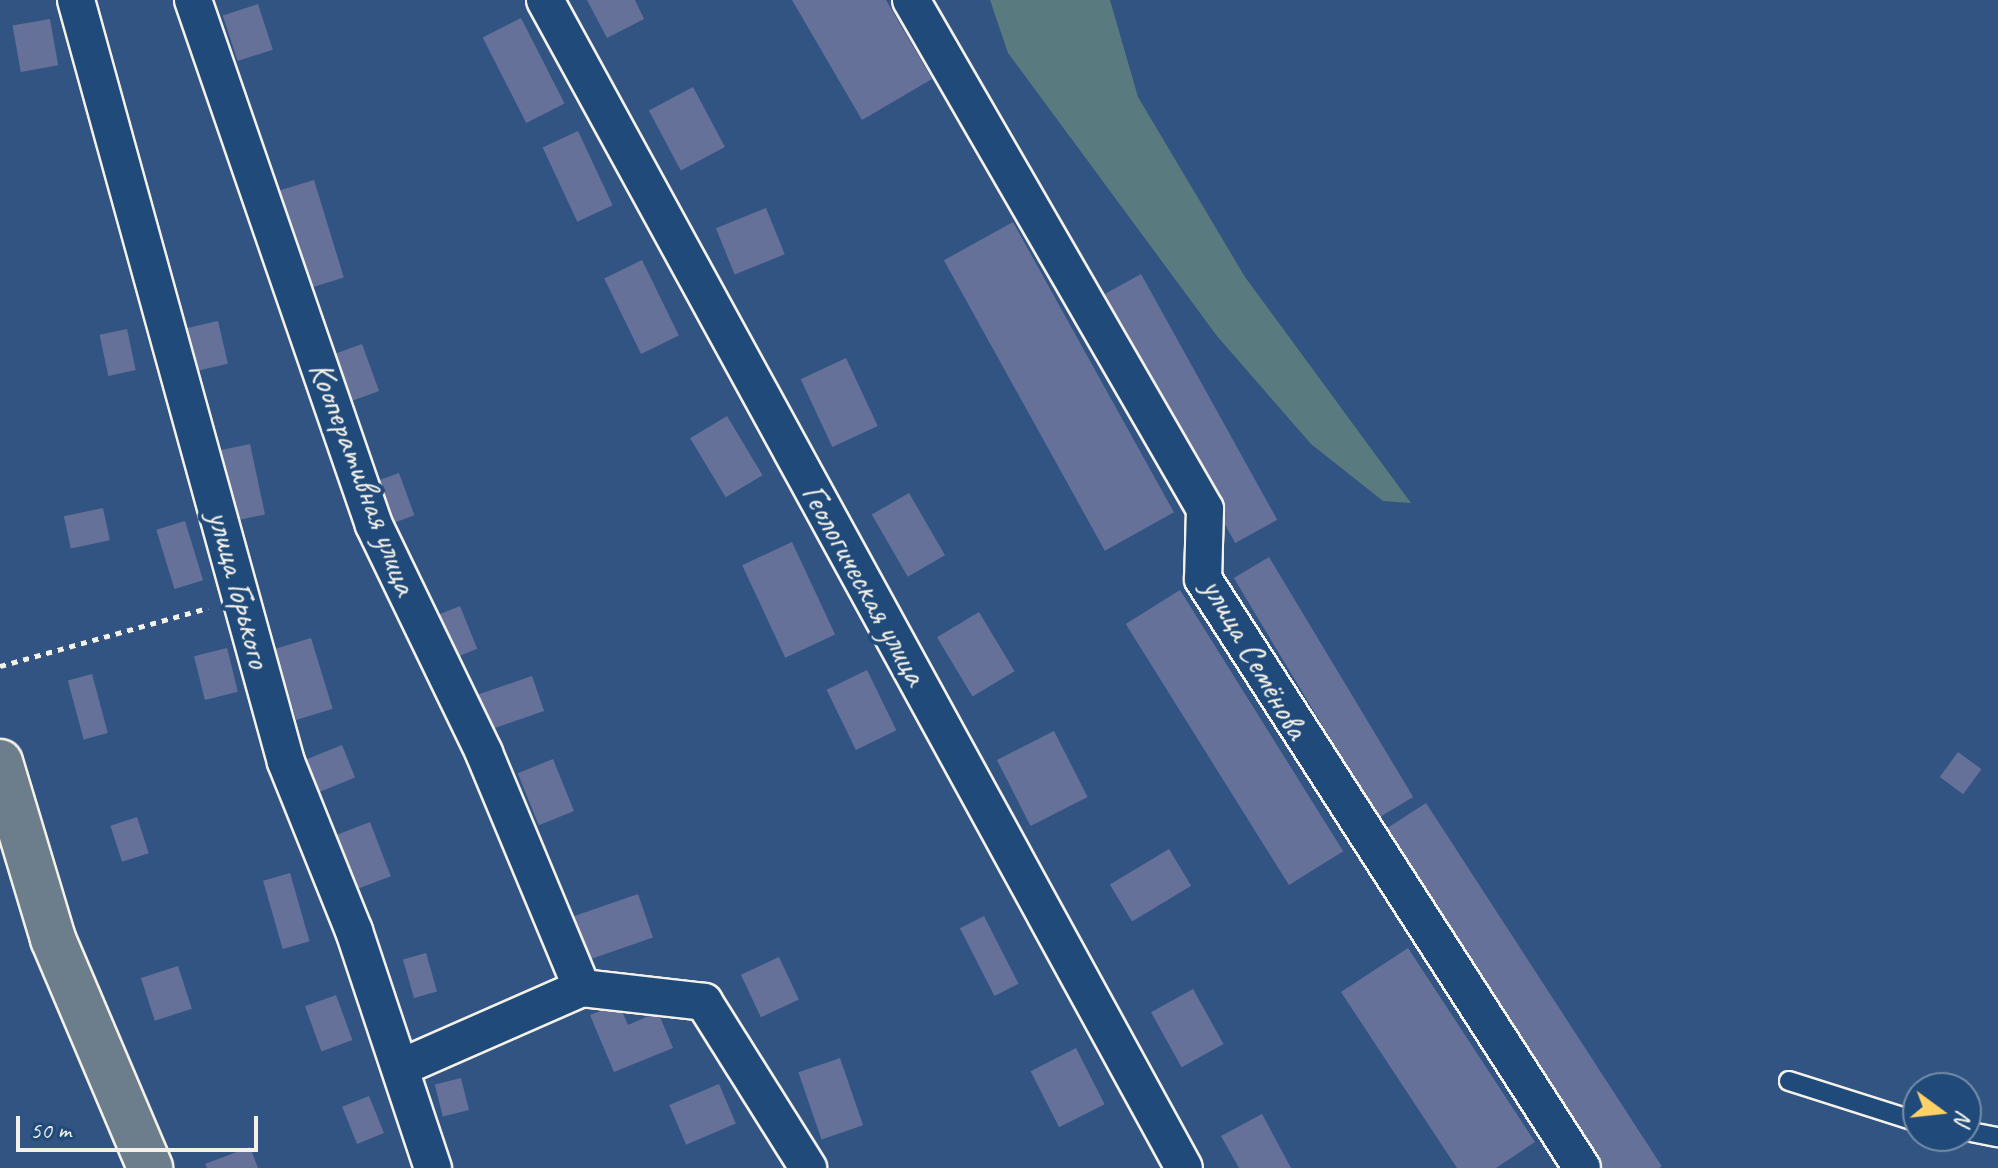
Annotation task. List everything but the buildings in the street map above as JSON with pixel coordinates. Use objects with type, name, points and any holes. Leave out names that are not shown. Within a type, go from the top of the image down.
[{"type":"main road","points":[[0,762],[53,939],[150,1168]]},
{"type":"street","name":"улица Горького","points":[[76,0],[243,596],[286,762],[402,1067],[433,1168]]},
{"type":"street","name":"Кооперативная улица","points":[[193,0],[374,525],[484,753],[582,988]]},
{"type":"street","name":"Геологическая улица","points":[[545,0],[1184,1168]]},
{"type":"street","name":"улица Семёнова","points":[[911,0],[1205,509],[1203,579],[1582,1168]]},
{"type":"street","points":[[402,1067],[582,988],[704,1002],[808,1168]]},
{"type":"lane","points":[[1789,1081],[1902,1117]]},
{"type":"path","points":[[0,666],[93,646],[243,596]]},
{"type":"green space","points":[[990,0],[1110,0],[1138,97],[1245,277],[1411,503],[1383,501],[1311,444],[1217,336],[1008,53]]}]
